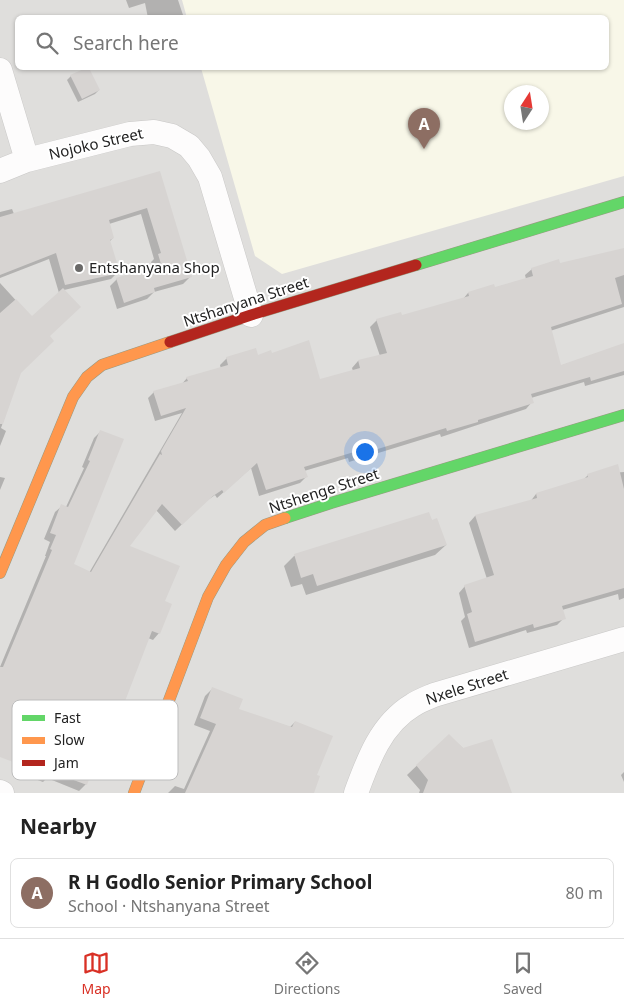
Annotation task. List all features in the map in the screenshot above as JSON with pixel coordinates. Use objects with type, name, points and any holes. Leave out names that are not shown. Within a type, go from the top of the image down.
[{"type":"street","points":[[0,70],[27,160]]},
{"type":"street","name":"Nojoko Street","points":[[0,170],[27,160],[130,134],[154,132],[172,136],[189,146],[199,158],[210,177],[251,315]]},
{"type":"street","name":"Ntshanyana Street","points":[[0,573],[73,397],[87,377],[102,365],[251,315],[624,202]]},
{"type":"street","name":"Ntshenge Street","points":[[169,700],[208,597],[226,565],[244,542],[265,525],[331,503],[624,415]]},
{"type":"street","name":"Nxele Street","points":[[356,793],[374,748],[397,717],[412,705],[434,695],[624,639]]},
{"type":"street","name":"Ntshenge Street","points":[[134,793],[139,780]]},
{"type":"shaded area","points":[[0,0],[624,0],[624,793],[0,793]]},
{"type":"shaded area","points":[[182,0],[624,0],[624,176],[282,274],[255,256],[202,70],[609,70],[609,15],[186,15]]},
{"type":"building","points":[[81,70],[90,70],[100,90],[82,99],[70,75]]},
{"type":"building","points":[[160,171],[192,277],[154,288],[155,292],[124,303],[116,278],[161,264],[158,254],[161,253],[147,208],[109,220],[114,238],[110,240],[120,273],[65,285],[56,253],[0,275],[0,217]]},
{"type":"building","points":[[624,248],[624,275],[615,278],[622,304],[551,327],[561,365],[624,343],[624,371],[591,381],[590,377],[531,394],[534,403],[478,420],[478,422],[447,431],[446,428],[355,456],[354,452],[304,467],[308,477],[266,490],[257,463],[224,493],[222,490],[213,496],[182,525],[162,504],[130,546],[180,566],[165,601],[172,604],[160,634],[152,631],[125,700],[12,700],[12,762],[0,757],[0,667],[3,667],[52,550],[50,549],[56,535],[50,533],[61,504],[68,507],[90,461],[88,460],[100,430],[124,439],[74,564],[91,572],[160,454],[162,455],[161,451],[186,408],[161,416],[153,391],[188,381],[186,377],[228,365],[226,357],[256,348],[258,355],[271,350],[272,353],[309,340],[320,379],[360,368],[358,360],[387,353],[376,319],[401,312],[402,315],[469,296],[468,292],[494,284],[495,287],[533,276],[531,268],[559,259],[560,263]]},
{"type":"building","points":[[63,288],[81,307],[50,336],[54,341],[21,373],[3,424],[0,424],[0,313],[16,299],[32,316]]},
{"type":"building","points":[[618,464],[624,489],[624,588],[562,606],[566,619],[534,628],[533,624],[475,642],[467,614],[472,612],[464,585],[494,575],[475,515],[537,498],[536,493],[588,477],[587,474]]},
{"type":"building","points":[[429,512],[432,520],[437,518],[447,545],[317,586],[313,574],[301,578],[294,554]]},
{"type":"building","points":[[212,687],[243,699],[239,709],[292,727],[295,721],[333,736],[317,775],[320,776],[314,793],[185,793],[216,724],[200,718]]},
{"type":"building","points":[[449,734],[463,748],[492,739],[512,793],[423,793],[428,780],[416,765]]},
{"type":"building","points":[[74,780],[89,780],[87,785]]},
{"type":"traffic: fast","points":[[416,265],[624,202]]},
{"type":"traffic: fast","points":[[285,518],[624,415]]},
{"type":"traffic: slow","points":[[0,573],[73,397],[87,377],[102,365],[170,342]]},
{"type":"traffic: slow","points":[[169,700],[208,597],[226,565],[244,542],[265,525],[285,518]]},
{"type":"traffic: slow","points":[[134,793],[139,780]]},
{"type":"traffic: jam","points":[[170,342],[251,315],[416,265]]},
{"type":"place","name":"R H Godlo Senior Primary School","points":[[424,149]]},
{"type":"place","name":"Entshanyana Shop","points":[[79,268]]}]
